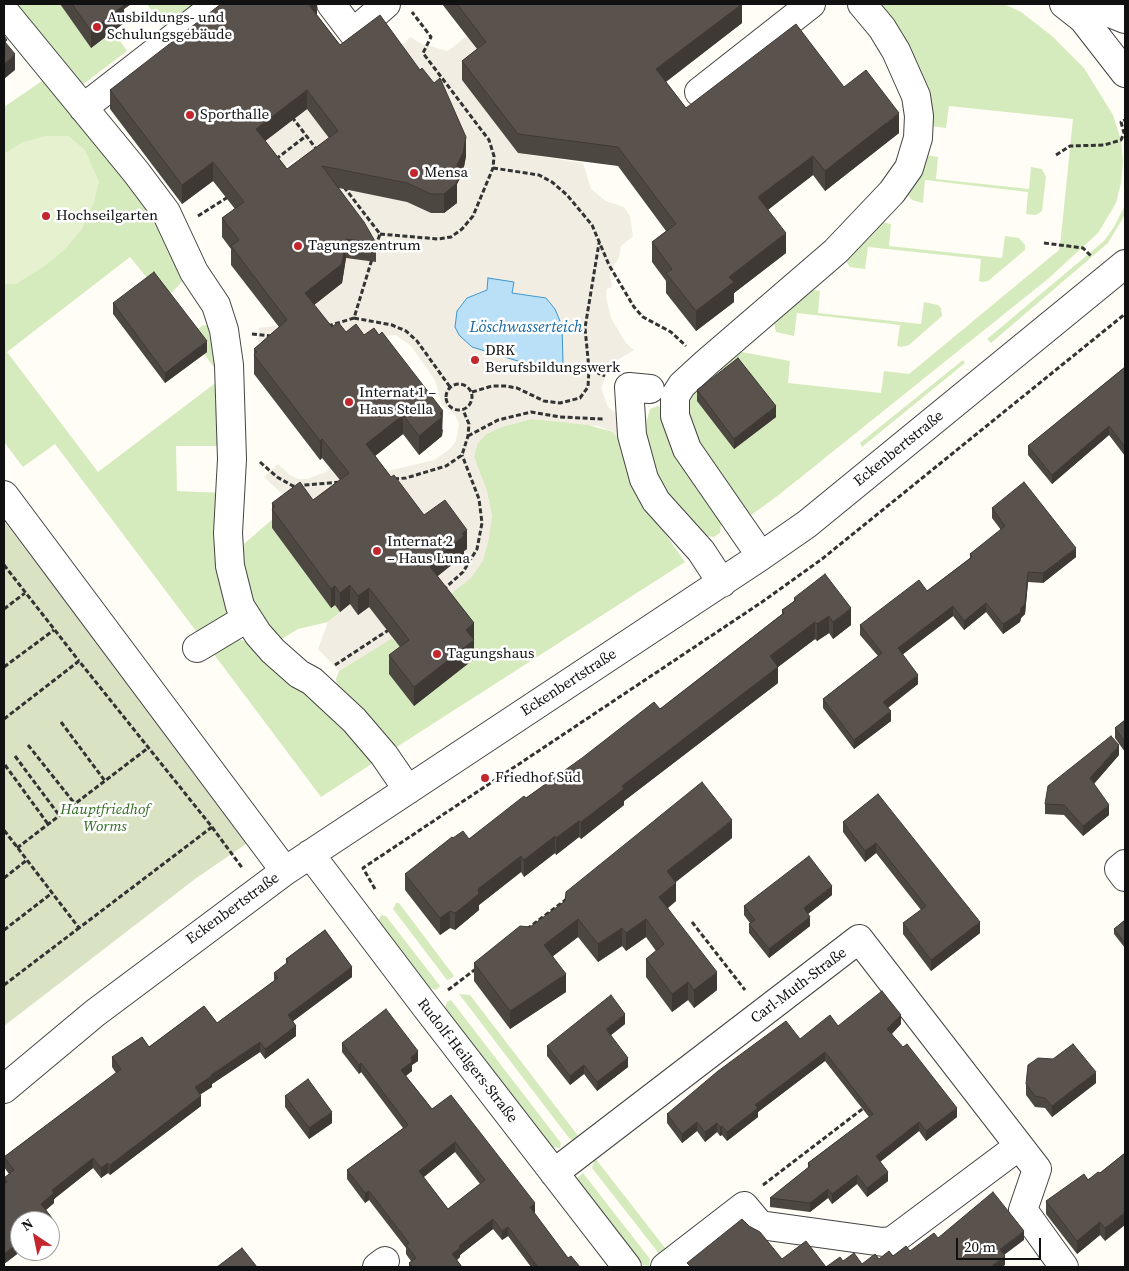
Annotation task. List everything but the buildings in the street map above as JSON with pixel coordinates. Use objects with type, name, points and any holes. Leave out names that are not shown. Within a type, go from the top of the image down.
[{"type":"street","points":[[83,108],[217,4]]},
{"type":"street","points":[[331,4],[353,33],[398,7]]},
{"type":"street","points":[[699,92],[811,4]]},
{"type":"street","points":[[761,556],[688,449],[675,416],[676,396],[682,384],[706,362],[747,337],[818,276],[884,209],[892,192],[909,168],[923,139],[916,96],[908,74],[882,28],[862,4]]},
{"type":"street","points":[[1064,4],[1084,19],[1125,73]]},
{"type":"street","points":[[1088,4],[1125,19]]},
{"type":"street","points":[[4,11],[136,172],[166,212],[194,272],[216,305],[224,330],[229,364],[232,459],[228,533],[230,566],[236,593],[247,618],[273,651],[299,674],[312,682],[354,720],[384,755],[408,790]]},
{"type":"street","name":"Eckenbertstraße","points":[[4,1089],[102,1007],[285,871],[761,556],[868,475],[1125,264]]},
{"type":"street","points":[[650,389],[629,387],[632,435],[644,479],[656,501],[701,551],[722,583]]},
{"type":"street","points":[[4,495],[285,871]]},
{"type":"street","points":[[197,648],[247,618]]},
{"type":"street","name":"Rudolf-Heilgers-Straße","points":[[310,854],[426,1008],[627,1267]]},
{"type":"street","points":[[1125,864],[1119,869],[1125,877]]},
{"type":"street","name":"Carl-Muth-Straße","points":[[554,1173],[859,939],[1037,1169],[1022,1210],[1064,1267]]},
{"type":"street","points":[[665,1267],[744,1206],[760,1225],[884,1242],[892,1241],[1019,1146]]},
{"type":"path","points":[[340,181],[380,234],[438,239],[451,237],[462,229],[473,216],[494,168],[494,156],[489,140],[423,53],[431,37],[398,7]]},
{"type":"path","points":[[291,116],[318,151]]},
{"type":"path","points":[[1056,155],[1070,146],[1104,145],[1121,140],[1124,133],[1121,122],[1125,120]]},
{"type":"path","points":[[270,165],[306,136]]},
{"type":"path","points":[[494,168],[538,176],[552,182],[568,195],[581,210],[600,241],[609,265],[634,306],[643,317],[671,332],[706,362]]},
{"type":"path","points":[[170,223],[202,215],[233,193]]},
{"type":"path","points":[[354,318],[380,234]]},
{"type":"path","points":[[472,392],[471,403],[463,410],[452,409],[447,404],[446,393],[450,387],[462,384],[472,392],[504,386],[517,388],[544,401],[560,403],[580,398],[588,387],[589,369],[585,328],[600,241]]},
{"type":"path","points":[[1044,243],[1083,248],[1093,258]]},
{"type":"path","points":[[362,868],[762,602],[822,559],[1125,314]]},
{"type":"path","points":[[323,328],[354,318],[392,325],[406,331],[417,341],[450,387]]},
{"type":"path","points":[[224,330],[276,337]]},
{"type":"path","points":[[388,479],[406,478],[446,466],[462,454],[468,436],[468,424],[463,410]]},
{"type":"path","points":[[468,436],[498,420],[531,412],[560,417],[597,418],[612,422],[632,435]]},
{"type":"path","points":[[436,596],[463,572],[477,548],[482,523],[479,499],[462,454]]},
{"type":"path","points":[[232,459],[256,458],[277,477],[294,486],[342,482]]},
{"type":"path","points":[[4,566],[212,827],[259,890]]},
{"type":"path","points":[[4,609],[26,593]]},
{"type":"path","points":[[312,682],[394,627]]},
{"type":"path","points":[[4,667],[54,630]]},
{"type":"path","points":[[4,719],[79,661]]},
{"type":"path","points":[[61,722],[105,781]]},
{"type":"path","points":[[28,745],[74,804]]},
{"type":"path","points":[[17,848],[148,748]]},
{"type":"path","points":[[15,756],[59,815]]},
{"type":"path","points":[[5,765],[48,824]]},
{"type":"path","points":[[4,985],[212,827]]},
{"type":"path","points":[[4,830],[79,928]]},
{"type":"path","points":[[4,878],[27,860]]},
{"type":"path","points":[[4,930],[52,893]]},
{"type":"path","points":[[525,931],[571,896]]},
{"type":"path","points":[[692,922],[762,1013]]},
{"type":"path","points":[[426,1008],[479,966]]},
{"type":"path","points":[[744,1206],[755,1192],[872,1102]]},
{"type":"green space","points":[[9,4],[60,4],[91,48],[114,32],[127,51],[78,88]]},
{"type":"green space","points":[[147,4],[198,4],[163,26]]},
{"type":"green space","points":[[882,4],[1004,4],[1021,12],[1052,36],[1084,68],[1113,115],[1121,140],[1123,162],[1121,183],[1116,203],[1098,233],[1049,278],[750,516],[695,440],[686,402],[693,391],[742,352],[790,361],[788,383],[881,393],[884,371],[909,374],[1059,250],[1073,119],[949,106],[946,128],[931,126],[926,89],[919,67],[902,32]]},
{"type":"green space","points":[[45,79],[155,216],[184,269],[184,274],[182,282],[166,298],[154,282],[152,284],[130,257],[7,352],[98,472],[222,378],[204,354],[207,351],[193,334],[203,325],[212,327],[216,332],[225,383],[225,446],[176,446],[177,491],[223,493],[223,558],[233,605],[226,618],[199,635],[55,444],[23,467],[4,442],[4,107]]},
{"type":"green space","name":"Hochseilgarten","points":[[45,136],[69,136],[85,150],[99,182],[94,202],[82,229],[65,249],[46,265],[16,284],[4,284],[4,154],[21,143]]},
{"type":"green space","points":[[926,155],[938,157],[936,179],[1029,189],[1031,167],[1042,169],[1046,177],[1042,211],[1036,215],[1026,214],[1028,192],[925,180],[923,203],[912,200],[907,194]]},
{"type":"green space","points":[[1125,205],[1124,216],[1108,243],[991,343],[987,339],[1104,241],[1114,227]]},
{"type":"green space","points":[[881,222],[891,224],[889,246],[1002,258],[1005,236],[1019,238],[1025,245],[1025,250],[988,281],[983,282],[979,281],[981,259],[868,247],[865,269],[850,267],[846,261],[847,258]]},
{"type":"green space","points":[[812,290],[820,291],[818,313],[921,324],[924,302],[938,305],[941,308],[942,316],[909,345],[901,347],[897,346],[900,325],[797,313],[794,336],[776,332],[774,323],[777,318]]},
{"type":"green space","points":[[963,360],[965,363],[862,447],[860,443]]},
{"type":"green space","points":[[658,406],[664,410],[682,465],[721,525],[720,533],[714,537],[706,536],[660,486],[644,430],[650,409]]},
{"type":"green space","points":[[531,419],[581,423],[613,432],[623,444],[643,502],[685,562],[392,750],[337,687],[336,679],[339,671],[392,638],[397,643],[441,601],[492,517],[487,492],[474,457],[477,444],[486,434],[501,427]]},
{"type":"green space","points":[[289,505],[272,528],[331,608],[335,605],[340,612],[328,622],[298,629],[275,643],[252,612],[240,552],[245,543]]},
{"type":"green space","name":"Hauptfriedhof Worms","points":[[4,521],[249,842],[195,879],[4,1026]]},
{"type":"green space","points":[[237,639],[252,643],[314,693],[379,759],[321,797],[213,653]]},
{"type":"green space","points":[[396,903],[399,903],[454,976],[447,980],[393,909]]},
{"type":"green space","points":[[381,915],[386,916],[440,986],[436,990],[428,987],[378,921]]},
{"type":"green space","points":[[459,994],[470,995],[579,1137],[572,1140],[569,1138]]},
{"type":"green space","points":[[451,1000],[561,1143],[560,1148],[552,1147],[445,1008],[447,1002]]},
{"type":"green space","points":[[595,1158],[669,1253],[660,1255],[592,1168]]},
{"type":"green space","points":[[583,1173],[650,1259],[649,1266],[643,1265],[578,1181],[577,1178]]},
{"type":"shaded area","points":[[467,36],[486,62],[462,80],[512,145],[518,146],[517,153],[583,163],[591,189],[606,201],[624,207],[630,216],[633,236],[621,246],[619,257],[610,273],[612,287],[607,289],[606,297],[611,318],[626,343],[634,350],[616,361],[609,369],[601,388],[608,407],[616,413],[623,444],[613,432],[598,426],[531,419],[501,427],[486,434],[477,444],[474,457],[487,492],[492,517],[483,561],[471,578],[442,601],[397,643],[392,638],[339,671],[318,649],[328,622],[350,604],[358,614],[369,607],[376,616],[464,555],[313,523],[264,477],[278,464],[290,475],[298,479],[307,479],[326,472],[335,463],[384,472],[434,460],[450,449],[456,441],[459,424],[455,415],[442,405],[435,380],[411,346],[396,335],[286,345],[258,342],[259,328],[289,324],[308,159],[300,158],[292,162],[256,188],[237,163],[299,98],[379,193],[378,196],[407,202],[431,213],[450,211],[457,203],[457,184],[463,172],[466,156],[396,53],[410,37],[422,44],[448,51]],"holes":[[[514,282],[512,293],[545,298],[562,326],[557,373],[496,355],[462,303],[474,294]]]},
{"type":"water","name":"Löschwasserteich","points":[[488,278],[514,282],[512,293],[546,298],[555,309],[562,326],[563,363],[557,373],[472,347],[459,335],[455,327],[457,311],[467,298],[487,290]]},
{"type":"place","name":"Ausbildungs- und Schulungsgebäude","points":[[97,27]]},
{"type":"place","name":"Sporthalle","points":[[190,115]]},
{"type":"place","name":"Mensa","points":[[414,173]]},
{"type":"place","name":"Hochseilgarten","points":[[46,216]]},
{"type":"place","name":"Tagungszentrum","points":[[298,246]]},
{"type":"place","name":"DRK Berufsbildungswerk","points":[[475,360]]},
{"type":"place","name":"Internat 1 – Haus Stella","points":[[349,402]]},
{"type":"place","name":"Internat 2 – Haus Luna","points":[[377,551]]},
{"type":"place","name":"Tagungshaus","points":[[437,654]]},
{"type":"place","name":"Friedhof Süd","points":[[485,778]]}]
